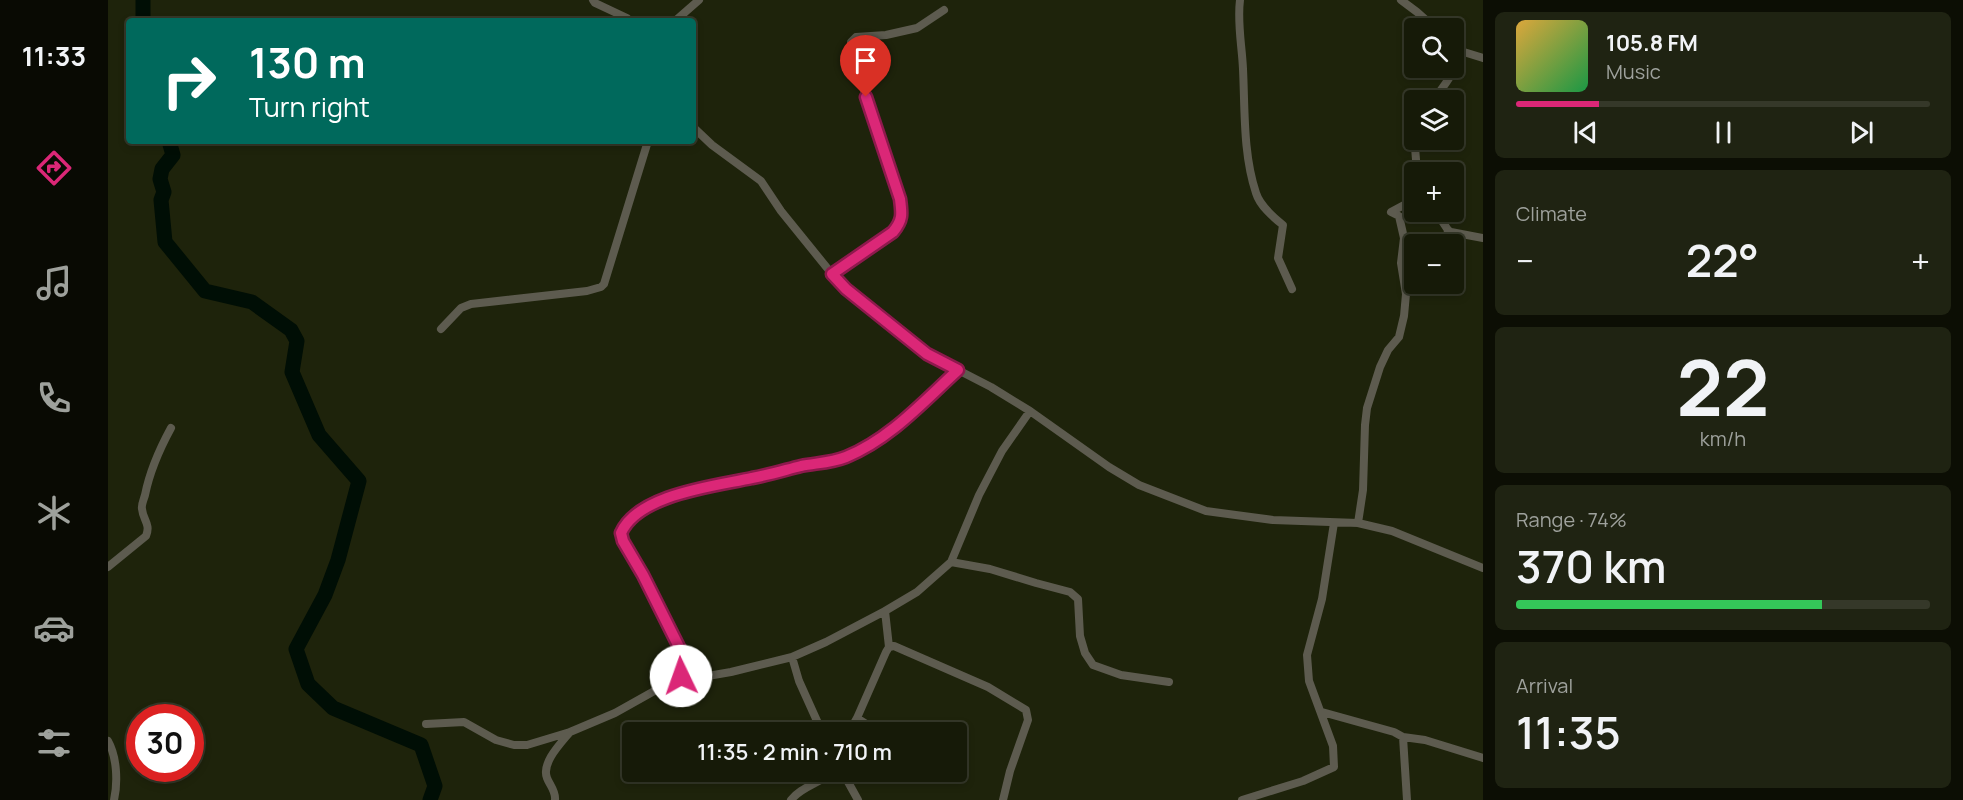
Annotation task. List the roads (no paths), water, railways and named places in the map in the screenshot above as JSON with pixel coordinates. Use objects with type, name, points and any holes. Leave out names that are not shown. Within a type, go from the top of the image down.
[{"type":"street","points":[[593,0],[627,18]]},
{"type":"street","points":[[678,18],[699,0]]},
{"type":"street","points":[[1240,0],[1238,14],[1243,69],[1244,123],[1252,175],[1257,195],[1272,216],[1283,225],[1278,258],[1292,289]]},
{"type":"street","points":[[1401,0],[1424,18]]},
{"type":"street","points":[[832,274],[893,232],[900,223],[902,214],[900,199],[854,58],[851,42],[856,37],[886,35],[917,28],[944,10]]},
{"type":"street","points":[[1464,52],[1483,58]]},
{"type":"street","points":[[696,130],[712,145],[761,181],[782,211],[846,289],[927,354],[991,387],[1030,411],[1109,467],[1139,485],[1206,511],[1273,520],[1358,523],[1392,531],[1483,568]]},
{"type":"street","points":[[441,329],[461,308],[471,304],[587,291],[602,287],[647,144]]},
{"type":"street","points":[[1358,523],[1363,489],[1367,408],[1380,367],[1388,350],[1399,337],[1404,316],[1406,294],[1401,263],[1404,238],[1399,216],[1391,212],[1404,205]]},
{"type":"street","points":[[1443,222],[1448,230],[1455,233],[1483,238]]},
{"type":"street","points":[[1447,234],[1448,230]]},
{"type":"street","points":[[681,676],[684,664],[682,653],[643,575],[623,541],[621,533],[628,522],[647,508],[689,490],[764,476],[845,457],[883,436],[902,422],[958,370]]},
{"type":"street","points":[[426,724],[464,722],[496,740],[514,745],[527,745],[570,732],[615,713],[681,676],[702,677],[731,672],[792,657],[826,642],[917,592],[951,562],[979,495],[1002,451],[1030,411]]},
{"type":"street","points":[[108,567],[146,536],[149,529],[142,508],[148,478],[156,455],[171,428]]},
{"type":"street","points":[[1242,800],[1281,788],[1334,767],[1333,746],[1309,681],[1306,655],[1322,599],[1334,523]]},
{"type":"street","points":[[951,562],[990,569],[1070,591],[1078,599],[1080,636],[1085,653],[1093,665],[1121,675],[1169,682]]},
{"type":"street","points":[[855,722],[890,647],[885,611]]},
{"type":"street","points":[[890,647],[894,646],[988,687],[1026,710],[1028,720],[1010,771],[1003,800]]},
{"type":"street","points":[[792,657],[799,681],[817,722]]},
{"type":"street","points":[[1322,712],[1483,758]]},
{"type":"street","points":[[857,718],[863,722]]},
{"type":"street","points":[[555,800],[555,793],[545,775],[546,768],[570,732]]},
{"type":"street","points":[[1403,737],[1407,800]]},
{"type":"street","points":[[108,741],[116,773],[114,800]]},
{"type":"street","points":[[790,800],[797,792],[819,782]]},
{"type":"street","points":[[848,782],[858,800]]},
{"type":"waterway","points":[[143,0],[143,18]]},
{"type":"waterway","points":[[170,144],[173,155],[162,169],[160,179],[164,192],[161,200],[165,242],[205,291],[252,302],[291,330],[297,341],[292,372],[319,435],[359,481],[338,560],[325,595],[296,649],[308,684],[333,708],[421,745],[435,786],[430,800]]}]
